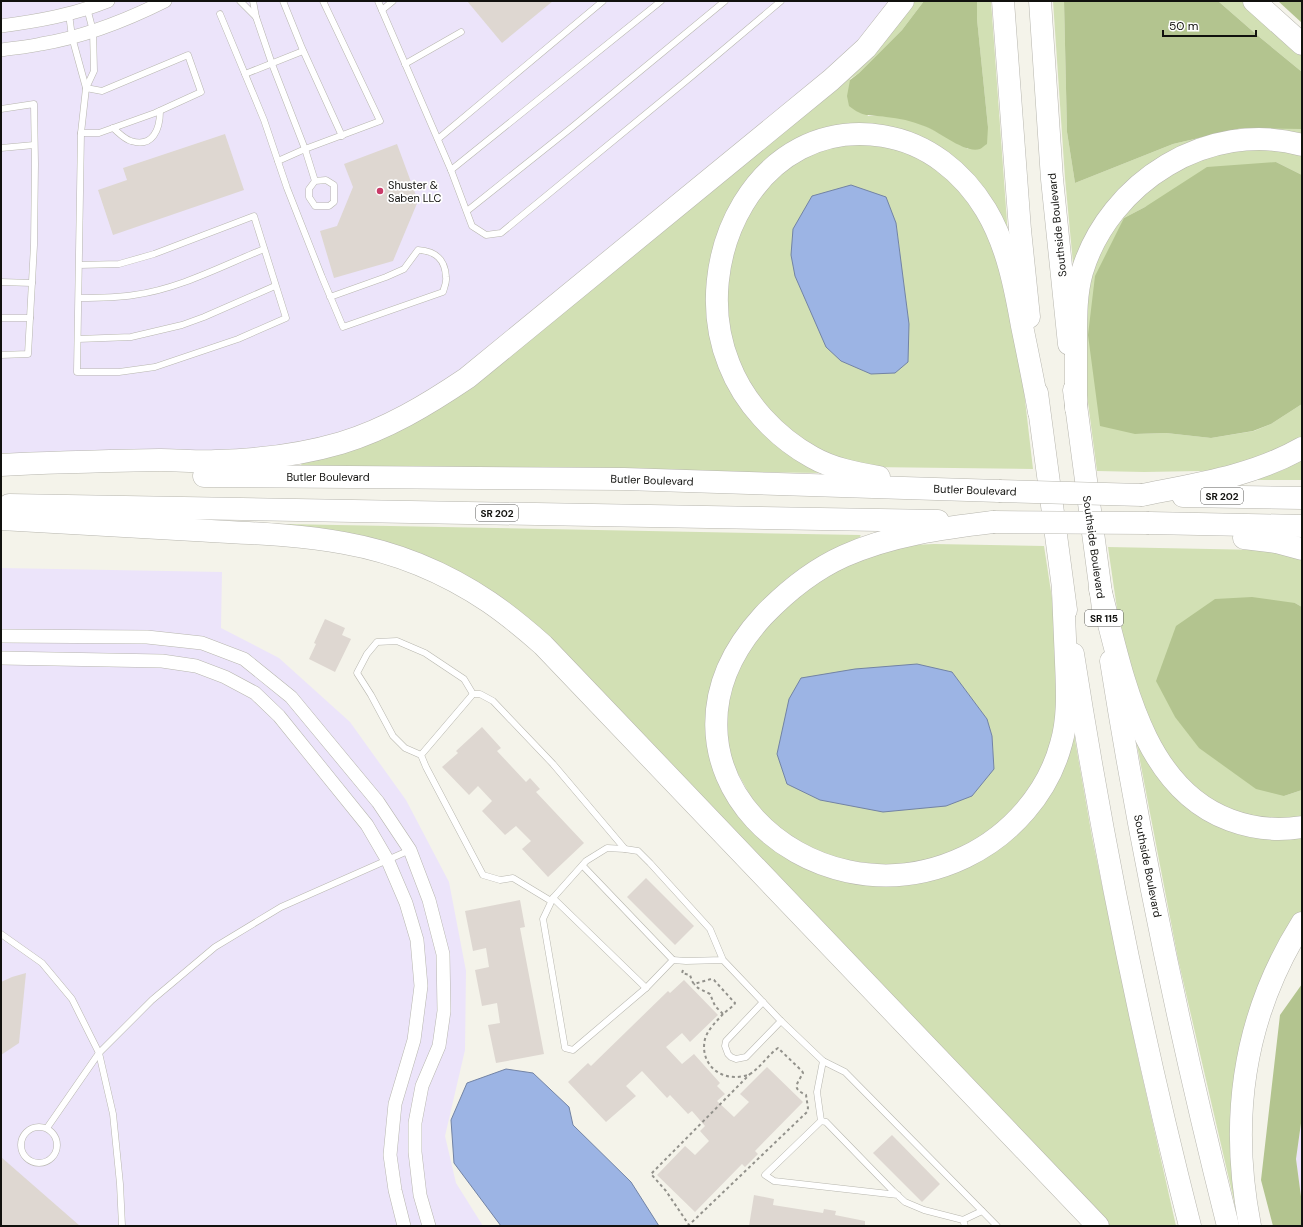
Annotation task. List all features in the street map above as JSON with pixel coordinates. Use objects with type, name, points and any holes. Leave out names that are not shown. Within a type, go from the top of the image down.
[{"type":"highway","points":[[1,465],[74,461],[214,461],[268,458],[295,454],[341,443],[373,432],[404,418],[439,397],[479,368],[831,80],[866,48],[903,1]]},
{"type":"highway","name":"SR 115","points":[[1003,1],[1020,230],[1039,412],[1064,591],[1093,770],[1118,906],[1161,1105],[1190,1226]]},
{"type":"highway","name":"Southside Boulevard","points":[[1040,1],[1052,179],[1076,408],[1100,589],[1122,725],[1160,928],[1201,1117],[1228,1226]]},
{"type":"highway","points":[[1254,1],[1302,44]]},
{"type":"highway","points":[[923,489],[886,478],[851,472],[832,466],[814,458],[796,447],[768,423],[756,410],[745,395],[729,364],[723,348],[716,294],[725,242],[738,211],[747,197],[769,170],[787,156],[807,145],[832,137],[875,134],[903,140],[916,145],[930,152],[955,172],[978,197],[1004,250],[1017,297],[1039,412]]},
{"type":"highway","points":[[1076,408],[1076,322],[1078,295],[1082,273],[1089,252],[1098,234],[1121,202],[1150,176],[1170,162],[1189,153],[1208,147],[1230,142],[1253,140],[1276,140],[1302,145]]},
{"type":"highway","points":[[1142,495],[1225,478],[1251,471],[1302,448]]},
{"type":"highway","name":"Butler Boulevard","points":[[1,474],[624,479],[923,489],[1302,498]]},
{"type":"highway","name":"SR 202","points":[[1,505],[1302,526]]},
{"type":"highway","points":[[1,519],[293,535],[339,542],[371,549],[418,565],[441,575],[488,601],[508,615],[543,645],[1098,1226]]},
{"type":"highway","points":[[993,522],[952,527],[901,537],[861,549],[842,557],[792,589],[776,602],[742,641],[732,658],[719,694],[716,712],[716,730],[721,762],[727,778],[744,807],[758,822],[786,845],[819,864],[843,871],[871,876],[908,875],[943,867],[974,853],[1001,835],[1025,812],[1043,788],[1062,742],[1066,724],[1067,689],[1064,591]]},
{"type":"highway","points":[[1198,525],[1245,538],[1276,542],[1302,549]]},
{"type":"highway","points":[[1100,589],[1124,679],[1139,723],[1158,759],[1180,788],[1208,810],[1237,823],[1266,829],[1302,827]]},
{"type":"highway","points":[[1250,1226],[1245,1201],[1240,1153],[1241,1103],[1249,1052],[1262,1003],[1283,956],[1302,923]]},
{"type":"street","points":[[1,26],[69,14],[108,1]]},
{"type":"street","points":[[1,50],[40,44],[93,31],[136,15],[165,1]]},
{"type":"street","points":[[1,636],[147,637],[202,643],[244,659],[291,697],[378,802],[410,850],[429,900],[443,954],[444,1011],[438,1046],[422,1086],[416,1123],[415,1152],[420,1195],[430,1226]]},
{"type":"street","points":[[1,658],[162,661],[196,666],[226,677],[255,693],[279,716],[367,825],[388,861],[406,903],[417,940],[421,986],[414,1040],[395,1104],[390,1155],[404,1226]]},
{"type":"lane","points":[[240,1],[256,18]]},
{"type":"lane","points":[[253,1],[256,18],[305,149],[315,181]]},
{"type":"lane","points":[[283,1],[303,50],[342,136]]},
{"type":"lane","points":[[278,161],[305,149],[380,121],[323,1]]},
{"type":"lane","points":[[378,1],[452,170],[472,226],[486,235],[501,233],[781,1]]},
{"type":"lane","points":[[382,10],[393,1]]},
{"type":"lane","points":[[438,139],[603,1]]},
{"type":"lane","points":[[452,170],[661,1]]},
{"type":"lane","points":[[467,211],[571,128],[725,1]]},
{"type":"lane","points":[[79,265],[119,264],[154,254],[254,216],[286,318],[225,344],[155,367],[119,372],[77,372],[81,133],[86,88],[94,71],[93,31],[88,8]]},
{"type":"lane","points":[[69,14],[72,37],[86,88]]},
{"type":"lane","points":[[220,14],[264,120],[287,188],[330,297],[343,327],[443,292],[447,278],[442,260],[429,250],[418,250],[404,269],[330,297]]},
{"type":"lane","points":[[405,64],[461,32]]},
{"type":"lane","points":[[245,74],[303,50]]},
{"type":"lane","points":[[81,133],[100,133],[160,111],[201,92],[188,54],[102,91],[86,88]]},
{"type":"lane","points":[[1,109],[34,104],[34,245],[28,354],[1,354]]},
{"type":"lane","points":[[113,128],[126,139],[132,141],[141,142],[149,140],[159,129],[160,111]]},
{"type":"lane","points":[[1,148],[34,145]]},
{"type":"lane","points":[[326,180],[334,185],[334,202],[329,206],[315,206],[308,197],[309,189],[315,181],[326,180]]},
{"type":"lane","points":[[79,298],[110,298],[135,295],[160,289],[187,281],[264,248]]},
{"type":"lane","points":[[1,282],[32,283]]},
{"type":"lane","points":[[78,339],[131,337],[182,325],[275,286]]},
{"type":"lane","points":[[1,318],[30,318]]},
{"type":"lane","points":[[473,694],[464,679],[425,653],[397,641],[377,642],[367,654],[357,673],[371,695],[393,736],[405,748],[421,755],[483,875],[500,880],[513,878],[552,900],[646,988]]},
{"type":"lane","points":[[421,755],[473,694],[480,694],[493,701],[553,764],[625,849]]},
{"type":"lane","points":[[673,960],[646,988],[572,1050],[565,1048],[543,919],[552,900],[586,861],[607,848],[638,851],[710,929],[723,960],[762,1002],[823,1061],[846,1072],[997,1226]]},
{"type":"lane","points":[[47,1128],[99,1053],[152,1000],[215,947],[281,907],[410,850]]},
{"type":"lane","points":[[583,866],[673,960],[723,960]]},
{"type":"lane","points":[[1,934],[9,938],[42,963],[72,999],[99,1053],[113,1114],[120,1184],[122,1226]]},
{"type":"lane","points":[[762,1002],[726,1041],[725,1046],[728,1054],[736,1059],[746,1056],[781,1021]]},
{"type":"lane","points":[[821,1121],[817,1092],[823,1061]]},
{"type":"lane","points":[[821,1121],[826,1122],[906,1202],[924,1210],[964,1223],[982,1210]]},
{"type":"lane","points":[[821,1121],[765,1175],[774,1181],[898,1195]]},
{"type":"lane","points":[[40,1126],[47,1128],[53,1132],[56,1138],[56,1153],[45,1162],[38,1163],[31,1161],[25,1157],[22,1150],[21,1143],[23,1136],[33,1127],[40,1126]]},
{"type":"path","points":[[686,961],[682,972],[690,975],[692,981],[698,988],[710,994],[715,1006],[723,1014]]},
{"type":"path","points":[[694,984],[711,979],[714,980],[735,1003],[723,1014],[707,1034],[704,1045],[706,1058],[711,1066],[720,1075],[730,1077],[750,1074],[778,1048],[802,1071],[803,1073],[798,1082],[797,1089],[806,1095],[808,1108],[807,1112],[689,1225],[666,1191],[652,1174],[750,1074]]},
{"type":"shaded area","points":[[1,1],[894,1],[868,36],[470,368],[363,431],[241,455],[1,453]]},
{"type":"shaded area","points":[[1,568],[222,572],[221,628],[279,658],[350,722],[406,800],[449,882],[466,971],[465,1050],[445,1136],[456,1183],[483,1226],[1,1226]]},
{"type":"shaded area","points":[[1302,1116],[1302,1204],[1296,1159]]},
{"type":"green space","points":[[908,1],[924,1],[902,30],[859,73],[850,79],[868,116],[884,116],[907,119],[933,130],[968,149],[988,127],[977,19],[977,1],[991,1],[1008,236],[900,134],[776,156],[773,154],[762,163],[749,178],[721,223],[714,243],[709,269],[708,294],[720,364],[825,473],[301,466],[302,461],[414,419]]},
{"type":"green space","points":[[924,1],[977,1],[977,19],[988,127],[987,144],[980,149],[974,150],[967,148],[915,123],[896,118],[866,115],[849,106],[847,96],[850,80],[902,30]]},
{"type":"green space","points":[[1053,1],[1064,1],[1067,132],[1075,183],[1173,144],[1242,128],[1299,128],[1302,129],[1302,140],[1161,159],[1074,274],[1065,178]]},
{"type":"green space","points":[[1064,1],[1218,1],[1302,72],[1302,129],[1242,128],[1173,144],[1075,183],[1067,132]]},
{"type":"green space","points":[[1218,1],[1245,1],[1302,53],[1302,72],[1257,35]]},
{"type":"green space","points":[[1278,1],[1302,1],[1302,23]]},
{"type":"green space","points":[[880,142],[945,169],[987,226],[1015,314],[1033,469],[868,467],[817,452],[802,443],[761,403],[731,347],[724,292],[737,233],[772,177],[817,148]],"holes":[[[896,223],[900,253],[872,374],[841,361],[809,307],[795,276]]]},
{"type":"green space","points":[[1228,148],[1302,151],[1302,175],[1276,162],[1145,207],[1124,218],[1135,434],[1166,433],[1211,438],[1254,431],[1271,424],[1302,404],[1302,439],[1224,470],[1144,472],[1097,471],[1082,357],[1081,330],[1095,254],[1149,183]]},
{"type":"green space","points":[[1276,162],[1302,175],[1302,404],[1271,424],[1253,431],[1211,438],[1166,433],[1135,434],[1100,426],[1088,335],[1095,276],[1124,218],[1145,207],[1207,167]]},
{"type":"green space","points":[[1302,459],[1302,480],[1255,480],[1283,470]]},
{"type":"green space","points":[[284,524],[860,535],[861,536],[820,564],[720,680],[730,793],[845,876],[986,853],[1074,734],[1092,837],[1138,1058],[1176,1226],[1109,1226],[842,948],[487,595],[284,528]]},
{"type":"green space","points":[[914,545],[1044,546],[1061,657],[1060,724],[1032,796],[1001,829],[915,868],[822,858],[764,820],[727,754],[728,690],[752,641],[800,591],[868,555]],"holes":[[[952,672],[987,719],[992,736],[994,769]]]},
{"type":"green space","points":[[1108,547],[1261,550],[1302,558],[1302,607],[1295,603],[1284,796],[1302,790],[1302,821],[1259,821],[1207,802],[1155,743],[1123,650]]},
{"type":"green space","points":[[1252,597],[1295,603],[1302,607],[1302,790],[1284,796],[1256,789],[1199,748],[1175,717],[1156,681],[1176,626],[1215,599]]},
{"type":"green space","points":[[1136,740],[1139,740],[1176,793],[1302,833],[1302,916],[1263,990],[1238,1218],[1178,959]]},
{"type":"green space","points":[[1302,984],[1302,1116],[1296,1159],[1302,1204],[1302,1226],[1273,1226],[1261,1180],[1280,1015]]},
{"type":"water","points":[[851,185],[886,197],[896,223],[909,324],[908,362],[895,373],[871,374],[841,361],[826,347],[795,276],[791,255],[793,229],[812,196]]},
{"type":"water","points":[[917,664],[952,672],[987,719],[992,736],[994,769],[972,796],[946,806],[883,812],[820,800],[787,784],[777,754],[789,699],[801,678],[855,669]]},
{"type":"water","points":[[506,1069],[533,1073],[569,1107],[573,1125],[631,1182],[659,1226],[501,1226],[454,1163],[451,1120],[467,1083]]},
{"type":"building","points":[[467,1],[553,1],[502,43]]},
{"type":"building","points":[[225,134],[244,190],[113,235],[98,190],[127,180],[123,168]]},
{"type":"building","points":[[397,144],[418,201],[393,261],[334,278],[320,231],[337,226],[353,187],[344,164]]},
{"type":"building","points":[[325,619],[345,628],[342,635],[351,639],[335,672],[309,659],[316,644],[314,643]]},
{"type":"building","points":[[482,727],[501,748],[497,751],[526,782],[530,778],[540,789],[536,792],[584,843],[548,877],[522,849],[531,841],[516,826],[505,835],[482,811],[492,801],[478,786],[469,795],[442,767],[458,753],[456,751]]},
{"type":"building","points":[[646,878],[694,926],[675,945],[627,897]]},
{"type":"building","points":[[520,900],[525,927],[520,928],[544,1054],[496,1063],[488,1025],[500,1023],[497,1003],[482,1006],[475,970],[489,967],[486,948],[473,951],[465,911]]},
{"type":"building","points":[[26,973],[19,1043],[1,1055],[1,982]]},
{"type":"building","points":[[684,980],[718,1015],[690,1042],[682,1033],[666,1047],[682,1064],[694,1054],[720,1083],[717,1086],[725,1094],[717,1101],[734,1117],[749,1102],[740,1094],[767,1067],[803,1102],[755,1151],[758,1154],[745,1167],[742,1164],[695,1212],[657,1175],[685,1146],[695,1155],[709,1141],[700,1131],[705,1126],[692,1111],[688,1114],[670,1095],[667,1098],[642,1071],[626,1086],[636,1096],[606,1122],[568,1082],[588,1063],[591,1066],[668,991],[670,993]]},
{"type":"building","points":[[892,1135],[940,1184],[922,1202],[873,1153]]},
{"type":"building","points":[[1,1157],[80,1226],[1,1226]]},
{"type":"building","points":[[754,1195],[774,1199],[773,1205],[823,1213],[824,1209],[836,1211],[835,1215],[865,1221],[865,1226],[749,1226]]},
{"type":"place","name":"Shuster & Saben LLC","points":[[380,191]]}]
